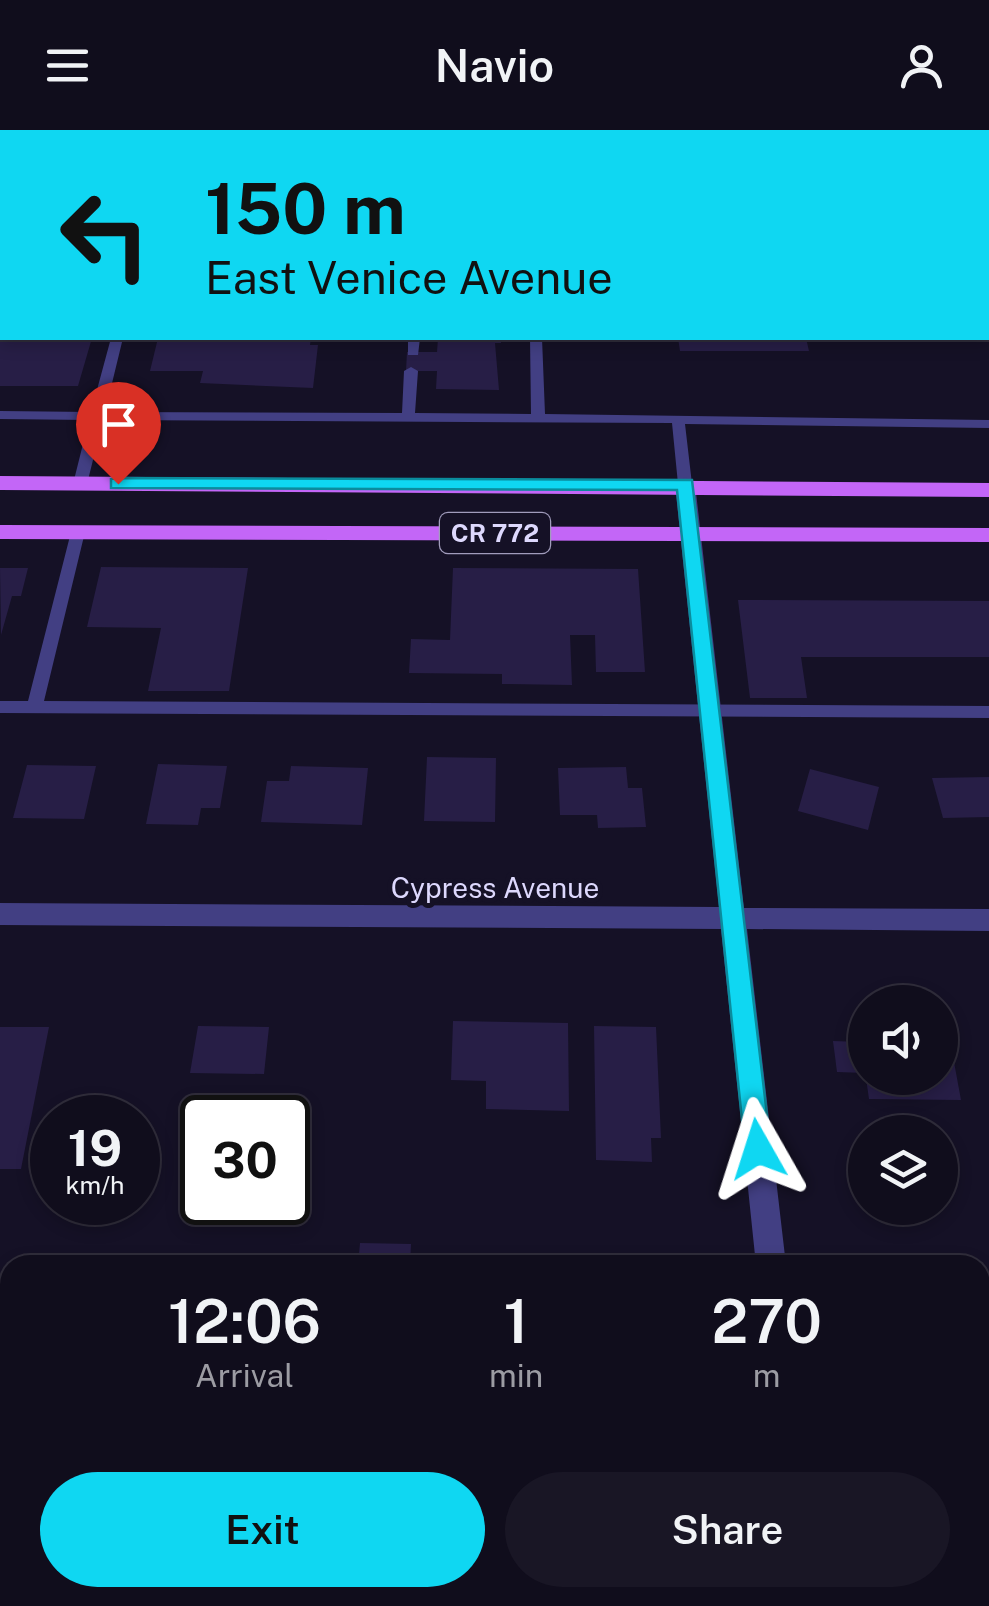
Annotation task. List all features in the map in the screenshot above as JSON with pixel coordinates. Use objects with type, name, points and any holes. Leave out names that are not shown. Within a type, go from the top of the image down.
[{"type":"main road","name":"CR 772","points":[[0,483],[685,484],[989,490]]},
{"type":"main road","name":"CR 772","points":[[0,532],[989,534]]},
{"type":"street","points":[[685,484],[769,1255]]},
{"type":"street","name":"Cypress Avenue","points":[[0,914],[989,920]]},
{"type":"lane","points":[[80,484],[116,340]]},
{"type":"lane","points":[[536,340],[538,419]]},
{"type":"lane","points":[[408,418],[412,372]]},
{"type":"lane","points":[[0,416],[989,424]]},
{"type":"lane","points":[[678,420],[685,484]]},
{"type":"lane","points":[[34,708],[78,532]]},
{"type":"lane","points":[[0,707],[989,712]]},
{"type":"building","points":[[0,340],[91,340],[78,386],[0,386]]},
{"type":"building","points":[[158,340],[311,340],[310,345],[318,345],[313,388],[200,383],[203,371],[150,371]]},
{"type":"building","points":[[438,340],[501,340],[495,343],[499,390],[436,389],[437,371],[406,371],[407,352],[437,352]]},
{"type":"building","points":[[678,340],[806,340],[809,351],[680,351]]},
{"type":"building","points":[[101,567],[248,568],[229,691],[148,691],[161,628],[87,627]]},
{"type":"building","points":[[0,568],[28,568],[21,596],[12,596],[1,635]]},
{"type":"building","points":[[453,568],[638,569],[645,672],[596,672],[595,635],[570,635],[572,685],[502,684],[502,674],[409,673],[411,639],[450,640]]},
{"type":"building","points":[[738,600],[989,601],[989,657],[801,657],[807,698],[750,698]]},
{"type":"building","points":[[427,757],[496,758],[495,822],[424,821]]},
{"type":"building","points":[[158,764],[227,766],[220,808],[201,808],[198,825],[146,824]]},
{"type":"building","points":[[27,765],[96,766],[84,819],[13,818]]},
{"type":"building","points":[[291,766],[368,768],[362,825],[261,822],[267,781],[289,781]]},
{"type":"building","points":[[626,767],[628,788],[642,788],[646,827],[598,828],[597,815],[560,815],[558,768]]},
{"type":"building","points":[[810,769],[879,787],[868,830],[798,811]]},
{"type":"building","points":[[989,777],[989,817],[943,818],[932,778]]},
{"type":"building","points":[[453,1021],[568,1023],[569,1111],[486,1109],[486,1081],[451,1080]]},
{"type":"building","points":[[198,1026],[269,1027],[264,1074],[190,1073]]},
{"type":"building","points":[[594,1026],[656,1027],[661,1138],[651,1138],[652,1162],[596,1160]]},
{"type":"building","points":[[0,1027],[49,1027],[36,1095],[30,1095],[30,1123],[21,1169],[0,1169]]},
{"type":"building","points":[[833,1041],[848,1042],[848,1072],[837,1072]]},
{"type":"building","points":[[958,1084],[961,1100],[869,1099],[868,1095],[958,1095]]},
{"type":"building","points":[[360,1243],[411,1244],[410,1255],[359,1255]]},
{"type":"building","points":[[861,1253],[923,1255],[861,1255]]},
{"type":"route","points":[[118,484],[685,484],[758,1149]]}]
